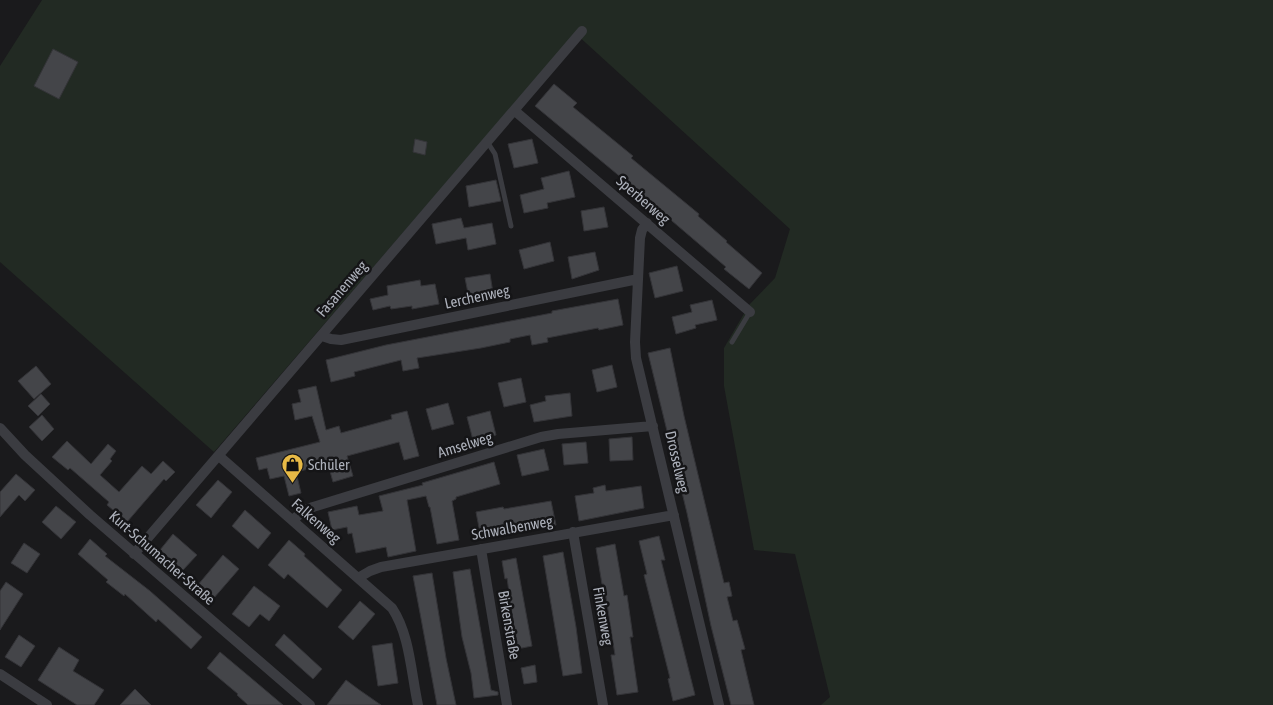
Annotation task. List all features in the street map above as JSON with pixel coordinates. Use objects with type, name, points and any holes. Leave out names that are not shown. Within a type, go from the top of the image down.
[{"type":"street","name":"Fasanenweg","points":[[219,456],[582,31]]},
{"type":"street","name":"Sperberweg","points":[[516,110],[750,312]]},
{"type":"street","name":"Drosselweg","points":[[647,223],[642,230],[640,238],[635,342],[636,358],[719,705]]},
{"type":"street","name":"Lerchenweg","points":[[322,336],[331,340],[341,340],[638,280]]},
{"type":"street","name":"Amselweg","points":[[292,520],[313,506],[541,438],[558,434],[653,426]]},
{"type":"street","name":"Kurt-Schumacher-Straße","points":[[0,428],[25,455],[134,554],[310,705]]},
{"type":"street","name":"Falkenweg","points":[[219,456],[392,608],[398,616],[405,636],[418,705]]},
{"type":"street","points":[[134,554],[219,456]]},
{"type":"street","name":"Schwalbenweg","points":[[358,578],[381,567],[573,532],[674,516]]},
{"type":"street","name":"Finkenweg","points":[[573,532],[603,705]]},
{"type":"street","name":"Birkenstraße","points":[[481,549],[507,705]]},
{"type":"street","points":[[0,674],[47,705]]},
{"type":"lane","points":[[488,142],[496,154],[511,226]]},
{"type":"lane","points":[[732,342],[750,312]]},
{"type":"shaded area","points":[[42,0],[1273,0],[1273,705],[821,705],[830,697],[795,554],[754,550],[724,386],[724,348],[749,305],[775,278],[790,229],[575,33],[214,452],[0,262],[0,66]]},
{"type":"building","points":[[53,49],[78,62],[59,99],[34,86]]},
{"type":"building","points":[[554,84],[577,103],[573,107],[633,156],[631,158],[699,214],[698,216],[762,273],[749,289],[651,203],[650,205],[628,186],[629,184],[535,106]]},
{"type":"building","points":[[415,139],[427,142],[425,155],[413,152]]},
{"type":"building","points":[[532,139],[538,163],[514,168],[508,144]]},
{"type":"building","points":[[569,171],[575,197],[547,203],[548,208],[524,213],[520,195],[544,189],[541,178]]},
{"type":"building","points":[[496,180],[501,201],[469,207],[466,186]]},
{"type":"building","points":[[604,207],[608,227],[584,231],[581,211]]},
{"type":"building","points":[[461,218],[464,228],[492,223],[496,244],[468,250],[466,238],[436,244],[432,224]]},
{"type":"building","points":[[550,242],[554,261],[524,269],[519,250]]},
{"type":"building","points":[[595,252],[599,270],[572,279],[568,257]]},
{"type":"building","points":[[677,266],[683,291],[655,298],[649,273]]},
{"type":"building","points":[[490,274],[493,293],[469,298],[465,278]]},
{"type":"building","points":[[420,280],[421,286],[435,284],[439,304],[412,309],[412,306],[391,309],[390,306],[373,310],[370,299],[388,295],[387,286]]},
{"type":"building","points":[[618,299],[623,325],[547,338],[548,342],[532,345],[530,335],[510,339],[510,342],[481,348],[417,358],[419,368],[403,371],[401,360],[354,372],[355,376],[331,382],[326,360],[386,345]]},
{"type":"building","points":[[712,300],[717,320],[695,325],[696,328],[676,334],[672,317],[692,312],[690,305]]},
{"type":"building","points":[[670,348],[684,416],[724,583],[729,582],[732,596],[727,597],[733,621],[737,620],[745,649],[741,650],[754,705],[731,705],[711,626],[687,513],[648,353]]},
{"type":"building","points":[[612,365],[617,387],[597,392],[592,370]]},
{"type":"building","points":[[36,366],[51,384],[34,399],[18,381]]},
{"type":"building","points":[[521,378],[526,402],[504,407],[498,383]]},
{"type":"building","points":[[316,386],[326,430],[339,426],[341,433],[392,419],[391,415],[407,411],[419,456],[404,460],[399,442],[347,456],[353,476],[333,482],[328,464],[296,472],[301,493],[289,496],[284,476],[270,479],[267,468],[259,470],[256,458],[320,442],[312,416],[295,420],[292,404],[301,402],[298,390]]},
{"type":"building","points":[[570,393],[572,416],[534,422],[530,405],[546,401],[545,396]]},
{"type":"building","points":[[41,394],[50,404],[38,416],[28,406]]},
{"type":"building","points":[[448,403],[454,424],[432,430],[426,409]]},
{"type":"building","points":[[490,411],[496,435],[473,440],[467,417]]},
{"type":"building","points":[[42,415],[54,429],[42,441],[29,427]]},
{"type":"building","points":[[632,437],[633,460],[610,461],[609,439]]},
{"type":"building","points":[[67,441],[91,464],[108,444],[116,451],[110,459],[112,461],[100,475],[119,492],[142,466],[151,474],[163,461],[175,472],[166,481],[164,479],[127,522],[107,505],[109,502],[70,468],[68,470],[52,457]]},
{"type":"building","points":[[586,442],[588,463],[564,465],[562,444]]},
{"type":"building","points":[[544,449],[549,470],[522,476],[517,455]]},
{"type":"building","points":[[494,462],[500,484],[456,497],[452,501],[459,540],[437,544],[426,496],[407,500],[416,551],[388,557],[386,547],[356,553],[352,533],[348,534],[347,527],[332,530],[328,512],[357,506],[359,515],[383,511],[379,496],[423,485],[422,483]]},
{"type":"building","points":[[16,474],[35,490],[25,501],[19,495],[0,517],[0,492]]},
{"type":"building","points":[[218,480],[232,492],[211,518],[196,505]]},
{"type":"building","points":[[605,485],[606,491],[641,486],[644,508],[579,521],[575,496],[594,493],[593,488]]},
{"type":"building","points":[[551,501],[556,525],[481,538],[476,512]]},
{"type":"building","points":[[56,506],[76,522],[61,539],[42,522]]},
{"type":"building","points":[[245,510],[271,533],[258,549],[232,526]]},
{"type":"building","points":[[173,534],[197,555],[183,570],[160,550]]},
{"type":"building","points":[[659,536],[665,560],[661,560],[695,695],[673,701],[668,679],[670,678],[644,575],[647,574],[639,541]]},
{"type":"building","points":[[90,539],[107,554],[105,556],[150,591],[202,637],[191,649],[158,619],[156,622],[125,594],[124,596],[106,582],[108,580],[78,554]]},
{"type":"building","points":[[289,540],[342,590],[327,608],[288,574],[284,579],[268,565]]},
{"type":"building","points":[[24,543],[40,554],[27,573],[11,563]]},
{"type":"building","points":[[615,544],[624,596],[627,595],[633,637],[630,637],[638,692],[617,695],[611,655],[615,655],[604,584],[602,584],[596,548]]},
{"type":"building","points":[[563,552],[582,673],[563,676],[543,556]]},
{"type":"building","points":[[223,555],[239,569],[213,599],[197,586]]},
{"type":"building","points":[[516,558],[532,646],[517,649],[507,578],[505,579],[502,561]]},
{"type":"building","points":[[470,569],[491,690],[498,692],[498,695],[474,698],[471,673],[462,637],[453,572]]},
{"type":"building","points":[[432,573],[456,705],[437,705],[413,576]]},
{"type":"building","points":[[6,582],[23,594],[0,630],[0,591]]},
{"type":"building","points":[[254,586],[280,606],[269,621],[260,614],[249,627],[232,614]]},
{"type":"building","points":[[360,601],[375,614],[353,640],[338,627]]},
{"type":"building","points":[[284,634],[322,669],[313,679],[275,645]]},
{"type":"building","points":[[19,635],[35,646],[21,667],[5,657]]},
{"type":"building","points":[[392,643],[398,683],[378,686],[372,646]]},
{"type":"building","points":[[59,647],[79,660],[73,671],[104,690],[94,705],[77,705],[38,680]]},
{"type":"building","points":[[220,652],[283,705],[248,705],[207,668]]},
{"type":"building","points":[[535,665],[537,682],[524,684],[521,668]]},
{"type":"building","points":[[346,680],[358,689],[381,705],[327,705]]},
{"type":"building","points":[[135,689],[151,705],[120,705]]},
{"type":"place","name":"Schüler","points":[[292,484]]}]
